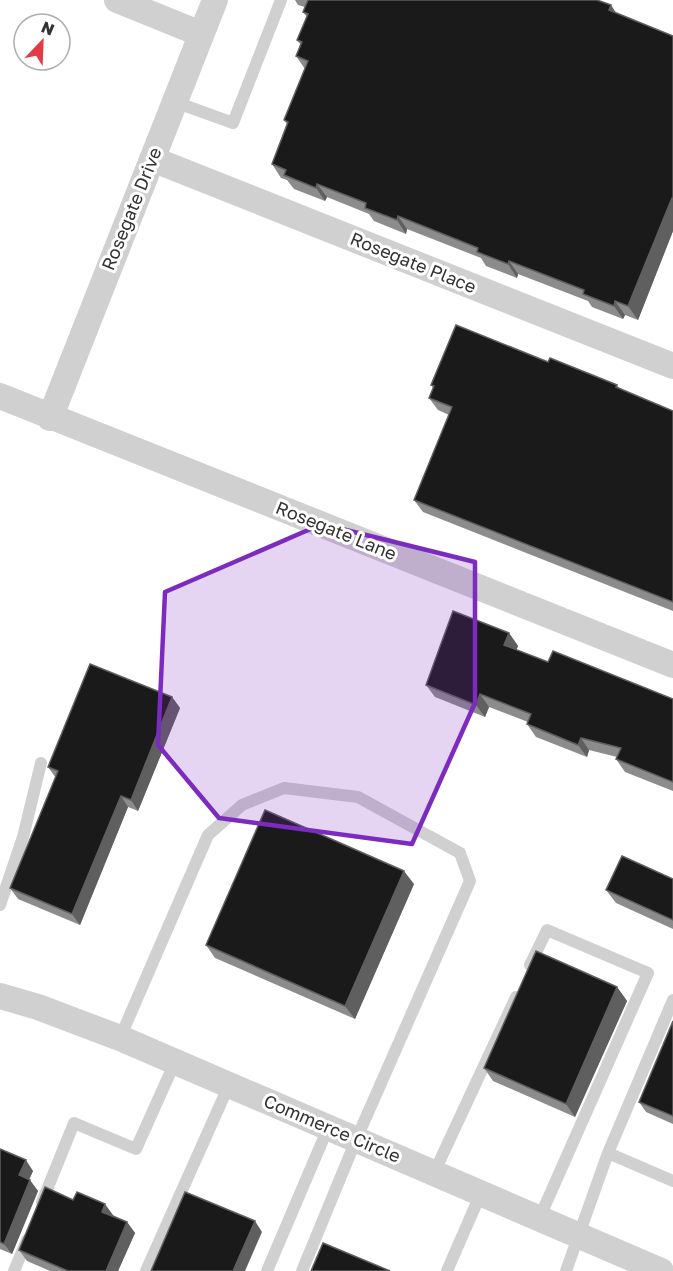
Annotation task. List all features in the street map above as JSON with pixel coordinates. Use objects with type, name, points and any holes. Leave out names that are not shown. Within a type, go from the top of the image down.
[{"type":"street","points":[[117,0],[201,34]]},
{"type":"street","name":"Rosegate Drive","points":[[50,417],[213,0]]},
{"type":"street","name":"Rosegate Place","points":[[152,159],[673,366]]},
{"type":"street","name":"Rosegate Lane","points":[[0,396],[673,665]]},
{"type":"street","name":"Commerce Circle","points":[[0,996],[38,1007],[120,1038],[661,1271]]},
{"type":"lane","points":[[175,102],[233,123],[281,0]]},
{"type":"lane","points":[[0,906],[23,837],[41,763]]},
{"type":"lane","points":[[120,1038],[208,835],[242,805],[284,788],[358,797],[460,853],[470,881],[356,1140],[302,1271]]},
{"type":"lane","points":[[434,1173],[547,930],[648,973],[539,1219]]},
{"type":"lane","points":[[566,1271],[608,1153],[673,1000]]},
{"type":"lane","points":[[14,1271],[74,1123],[136,1149],[175,1062]]},
{"type":"lane","points":[[146,1271],[229,1085]]},
{"type":"lane","points":[[267,1271],[328,1128]]},
{"type":"lane","points":[[608,1153],[673,1181]]},
{"type":"lane","points":[[447,1271],[481,1193]]},
{"type":"highlighted area","points":[[322,524],[475,562],[475,703],[412,844],[219,818],[158,745],[165,592]]},
{"type":"building","points":[[308,0],[597,0],[611,5],[609,10],[673,36],[673,198],[628,306],[615,301],[614,306],[583,294],[584,290],[509,261],[508,264],[477,252],[478,248],[398,216],[397,220],[365,208],[366,203],[317,184],[316,188],[284,175],[286,170],[272,164],[288,122],[284,120],[308,61],[296,56],[302,42],[297,40],[308,14],[303,12]]},
{"type":"building","points":[[456,325],[548,362],[550,358],[673,411],[673,602],[414,500],[452,407],[429,398],[434,386],[431,385]]},
{"type":"building","points":[[453,611],[509,633],[504,645],[548,662],[553,651],[673,699],[673,782],[616,759],[621,748],[581,738],[578,745],[527,724],[531,714],[480,694],[476,705],[426,685]]},
{"type":"building","points":[[90,664],[172,697],[131,800],[121,796],[72,914],[10,888],[58,771],[48,767]]},
{"type":"building","points":[[265,810],[404,871],[345,1006],[206,945]]},
{"type":"building","points":[[622,856],[673,879],[673,920],[606,890]]},
{"type":"building","points":[[536,951],[617,987],[566,1104],[484,1068]]},
{"type":"building","points":[[673,1021],[673,1116],[639,1102]]},
{"type":"building","points":[[0,1149],[26,1160],[19,1175],[30,1180],[4,1244],[0,1242]]},
{"type":"building","points":[[45,1187],[73,1200],[77,1192],[105,1204],[102,1212],[127,1222],[106,1271],[68,1271],[19,1250]]},
{"type":"building","points":[[185,1192],[255,1221],[233,1271],[151,1271]]},
{"type":"building","points":[[323,1243],[390,1271],[311,1271]]}]
